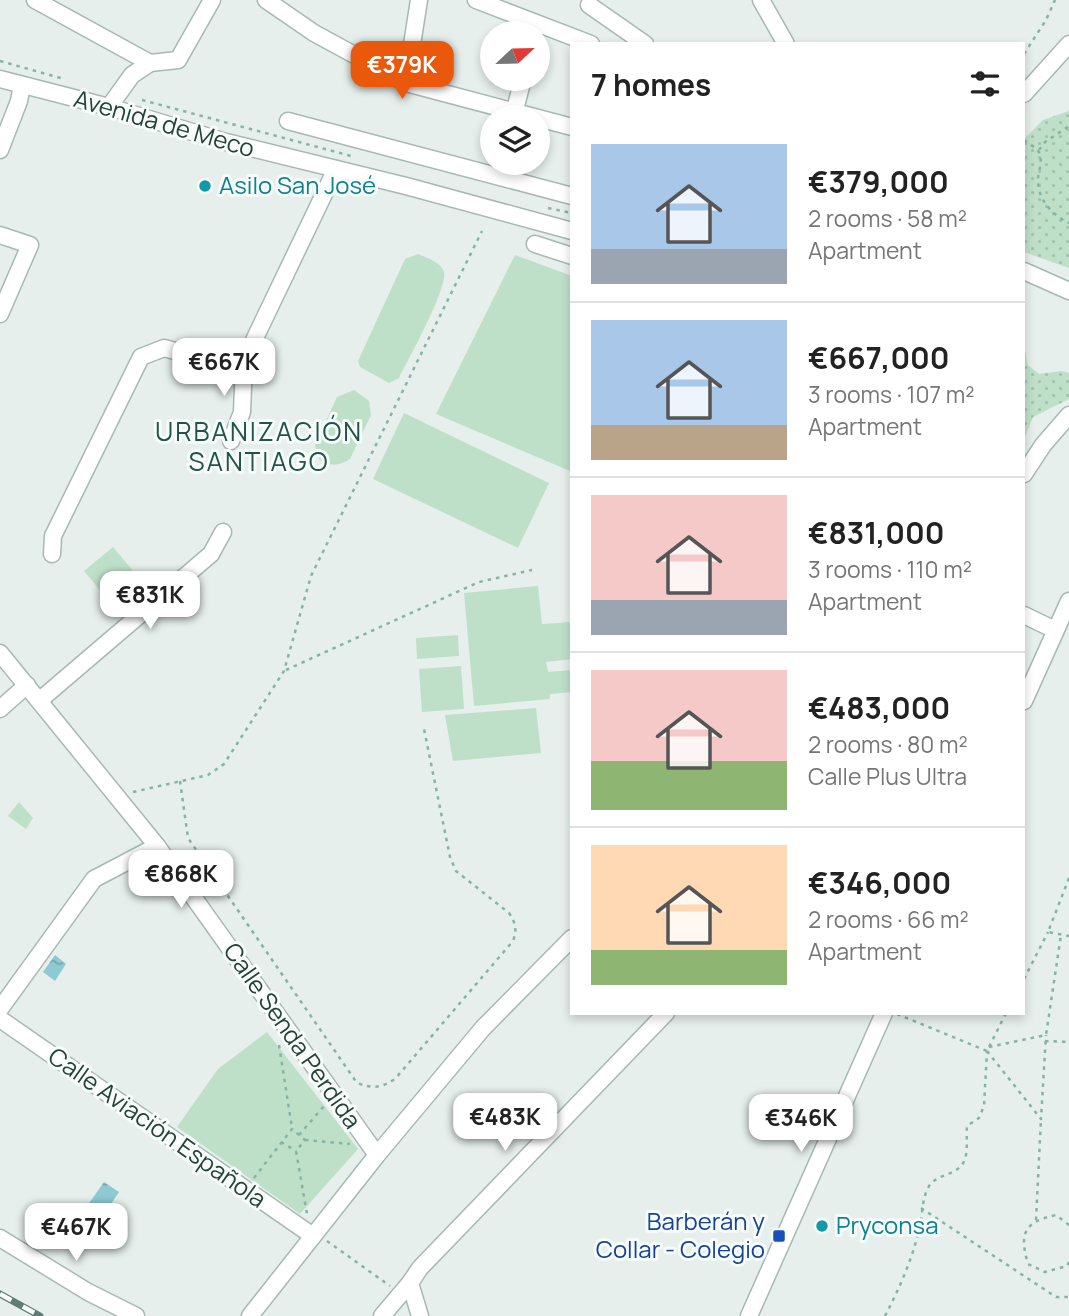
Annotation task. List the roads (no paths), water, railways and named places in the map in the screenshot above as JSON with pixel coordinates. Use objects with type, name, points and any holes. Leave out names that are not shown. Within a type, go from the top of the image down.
[{"type":"street","points":[[35,0],[150,63]]},
{"type":"street","points":[[113,100],[132,75],[150,63],[178,60],[212,0]]},
{"type":"street","points":[[266,0],[314,33],[406,83],[483,105]]},
{"type":"street","points":[[406,83],[419,0]]},
{"type":"street","points":[[476,0],[519,21]]},
{"type":"street","points":[[761,0],[785,42]]},
{"type":"street","points":[[589,5],[642,42]]},
{"type":"street","points":[[550,33],[584,42]]},
{"type":"street","points":[[1025,93],[1069,44]]},
{"type":"street","name":"Avenida de Meco","points":[[0,79],[113,100],[226,142],[570,230]]},
{"type":"street","points":[[0,150],[19,101],[22,85]]},
{"type":"street","points":[[288,121],[480,166]]},
{"type":"street","points":[[550,122],[570,127]]},
{"type":"street","points":[[231,441],[242,412],[243,361],[336,169]]},
{"type":"street","points":[[511,175],[570,195]]},
{"type":"street","points":[[0,235],[30,244],[0,314]]},
{"type":"street","points":[[535,244],[570,255]]},
{"type":"street","points":[[1026,273],[1069,291]]},
{"type":"street","points":[[52,554],[53,536],[141,357],[164,348],[230,366],[243,361]]},
{"type":"street","points":[[1025,473],[1069,415]]},
{"type":"street","points":[[40,700],[211,554],[223,532]]},
{"type":"street","points":[[1025,699],[1069,601]]},
{"type":"street","points":[[1025,615],[1055,630]]},
{"type":"street","name":"Calle Senda Perdida","points":[[0,653],[157,846],[377,1155]]},
{"type":"street","points":[[0,709],[27,685]]},
{"type":"street","points":[[0,1009],[94,879],[157,846]]},
{"type":"street","points":[[250,1316],[310,1232],[483,1028],[570,940]]},
{"type":"street","points":[[382,1316],[411,1283],[419,1268],[664,1015]]},
{"type":"street","points":[[768,1316],[751,1312],[883,1015]]},
{"type":"street","name":"Calle Aviación Española","points":[[0,1019],[310,1232]]},
{"type":"street","points":[[0,1238],[88,1292],[136,1316]]},
{"type":"street","points":[[411,1283],[420,1316]]},
{"type":"water","points":[[55,955],[66,964],[55,981],[43,972]]},
{"type":"water","points":[[104,1182],[119,1192],[100,1220],[85,1209]]},
{"type":"railway","points":[[0,1294],[40,1316]]},
{"type":"place","name":"Asilo San José","points":[[205,186]]},
{"type":"place","name":"Pryconsa","points":[[822,1226]]},
{"type":"place","name":"Barberán y Collar - Colegio","points":[[779,1236]]},
{"type":"district","name":"URBANIZACIÓN SANTIAGO","points":[[259,447]]}]
